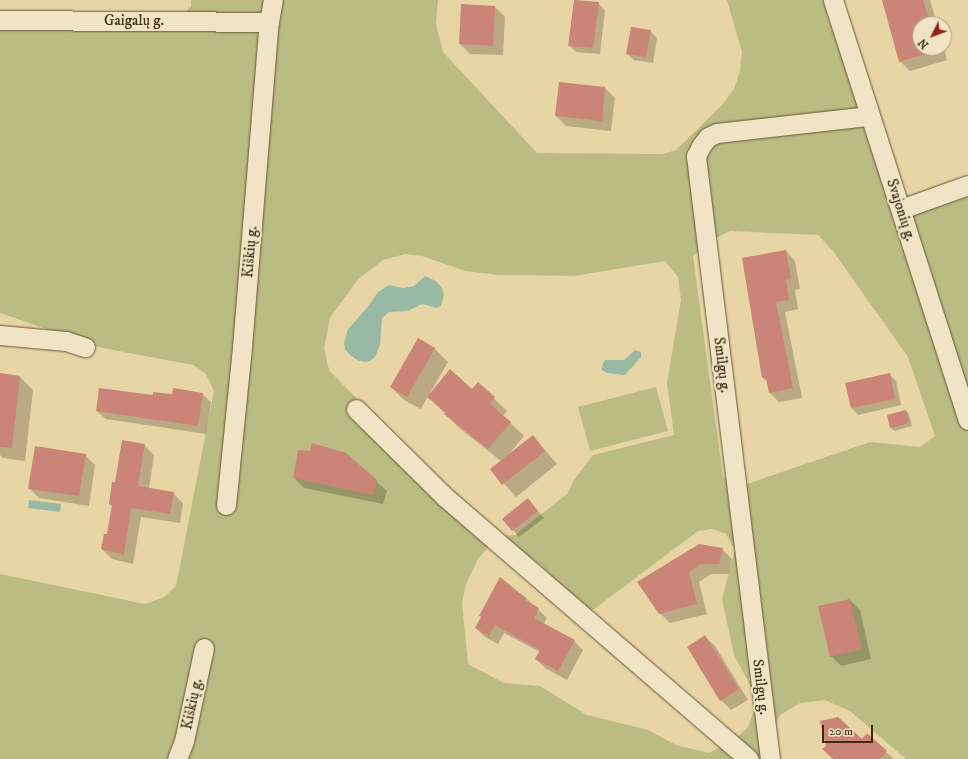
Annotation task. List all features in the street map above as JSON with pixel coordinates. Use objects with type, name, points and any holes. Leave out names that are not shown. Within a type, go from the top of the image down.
[{"type":"street","name":"Kiškių g.","points":[[226,505],[242,347],[269,22],[273,0]]},
{"type":"street","name":"Svajonių g.","points":[[833,0],[869,116],[901,209],[968,420]]},
{"type":"street","name":"Gaigalų g.","points":[[0,20],[269,22]]},
{"type":"street","name":"Smilgų g.","points":[[770,759],[696,156],[708,137],[717,133],[869,116]]},
{"type":"street","points":[[901,209],[968,185]]},
{"type":"street","points":[[0,335],[66,341],[85,347]]},
{"type":"street","points":[[356,409],[445,497],[749,759]]},
{"type":"street","name":"Kiškių g.","points":[[178,759],[184,741],[204,648]]},
{"type":"green space","points":[[191,0],[438,0],[436,24],[443,52],[537,153],[663,154],[676,150],[722,105],[734,89],[740,71],[742,52],[727,0],[823,0],[895,219],[968,197],[968,759],[906,759],[850,711],[825,700],[800,703],[780,715],[757,759],[0,759],[0,574],[145,604],[164,597],[176,586],[214,391],[206,374],[193,365],[102,348],[0,313],[0,28],[169,31],[191,6]],"holes":[[[730,231],[818,235],[833,251],[908,357],[935,436],[920,447],[870,442],[741,486],[723,477],[693,256],[712,240]],[[405,254],[422,256],[465,271],[499,275],[574,276],[665,261],[678,277],[681,300],[667,383],[674,435],[593,455],[574,480],[567,494],[515,535],[501,536],[427,471],[329,370],[324,348],[330,318],[358,279],[383,260]],[[712,529],[726,534],[735,550],[722,599],[734,655],[755,694],[755,707],[748,727],[739,736],[709,753],[676,745],[648,730],[587,715],[540,686],[504,683],[468,664],[462,603],[466,584],[478,559],[490,545],[538,563],[589,613],[698,531]]]},
{"type":"green space","points":[[656,387],[668,431],[590,451],[578,407]]},
{"type":"shaded area","points":[[425,276],[436,281],[442,288],[444,295],[441,306],[437,308],[422,304],[408,311],[389,312],[382,318],[380,345],[375,357],[366,362],[359,361],[350,355],[345,349],[344,343],[348,329],[366,309],[378,292],[389,285],[403,288],[414,286]]},
{"type":"shaded area","points":[[635,350],[641,352],[641,357],[625,375],[607,373],[602,370],[605,360],[624,360]]},
{"type":"shaded area","points":[[29,500],[61,504],[60,512],[28,508]]},
{"type":"building","points":[[574,0],[599,2],[593,48],[568,46]]},
{"type":"building","points":[[882,0],[923,0],[928,16],[912,16],[912,56],[918,56],[899,62]]},
{"type":"building","points":[[461,4],[495,6],[493,46],[459,44]]},
{"type":"building","points":[[631,27],[651,30],[646,57],[626,54]]},
{"type":"building","points":[[559,82],[605,87],[602,121],[555,116]]},
{"type":"building","points":[[786,250],[791,279],[786,280],[789,300],[776,302],[793,388],[769,393],[766,378],[762,378],[742,258]]},
{"type":"building","points":[[418,338],[435,348],[407,397],[390,387]]},
{"type":"building","points":[[450,369],[472,389],[478,382],[495,397],[490,404],[511,422],[488,449],[444,414],[446,413],[427,397]]},
{"type":"building","points":[[0,373],[20,376],[12,448],[0,447]]},
{"type":"building","points":[[890,373],[895,399],[851,408],[845,383]]},
{"type":"building","points":[[99,388],[153,395],[153,392],[172,394],[173,388],[203,393],[198,426],[96,411]]},
{"type":"building","points":[[906,410],[909,423],[890,428],[887,415]]},
{"type":"building","points":[[533,435],[545,451],[502,485],[490,469]]},
{"type":"building","points":[[122,440],[145,444],[138,486],[174,492],[170,514],[131,508],[124,555],[101,549],[104,534],[107,534],[112,505],[109,504],[112,482],[115,482]]},
{"type":"building","points":[[312,443],[346,453],[377,480],[373,495],[293,478],[298,450],[310,451]]},
{"type":"building","points":[[35,446],[86,454],[79,496],[28,489]]},
{"type":"building","points":[[528,498],[538,511],[512,531],[502,519]]},
{"type":"building","points":[[699,544],[723,548],[719,564],[701,564],[689,572],[697,604],[659,614],[637,582]]},
{"type":"building","points":[[500,577],[526,598],[525,600],[539,608],[534,618],[575,640],[558,671],[535,659],[540,650],[495,625],[489,636],[475,628],[481,617],[479,616]]},
{"type":"building","points":[[850,599],[862,649],[830,657],[818,606]]},
{"type":"building","points":[[705,635],[739,689],[720,701],[687,647]]},
{"type":"building","points":[[838,717],[862,739],[867,733],[887,751],[880,759],[833,759],[822,749],[826,746],[820,721]]}]
